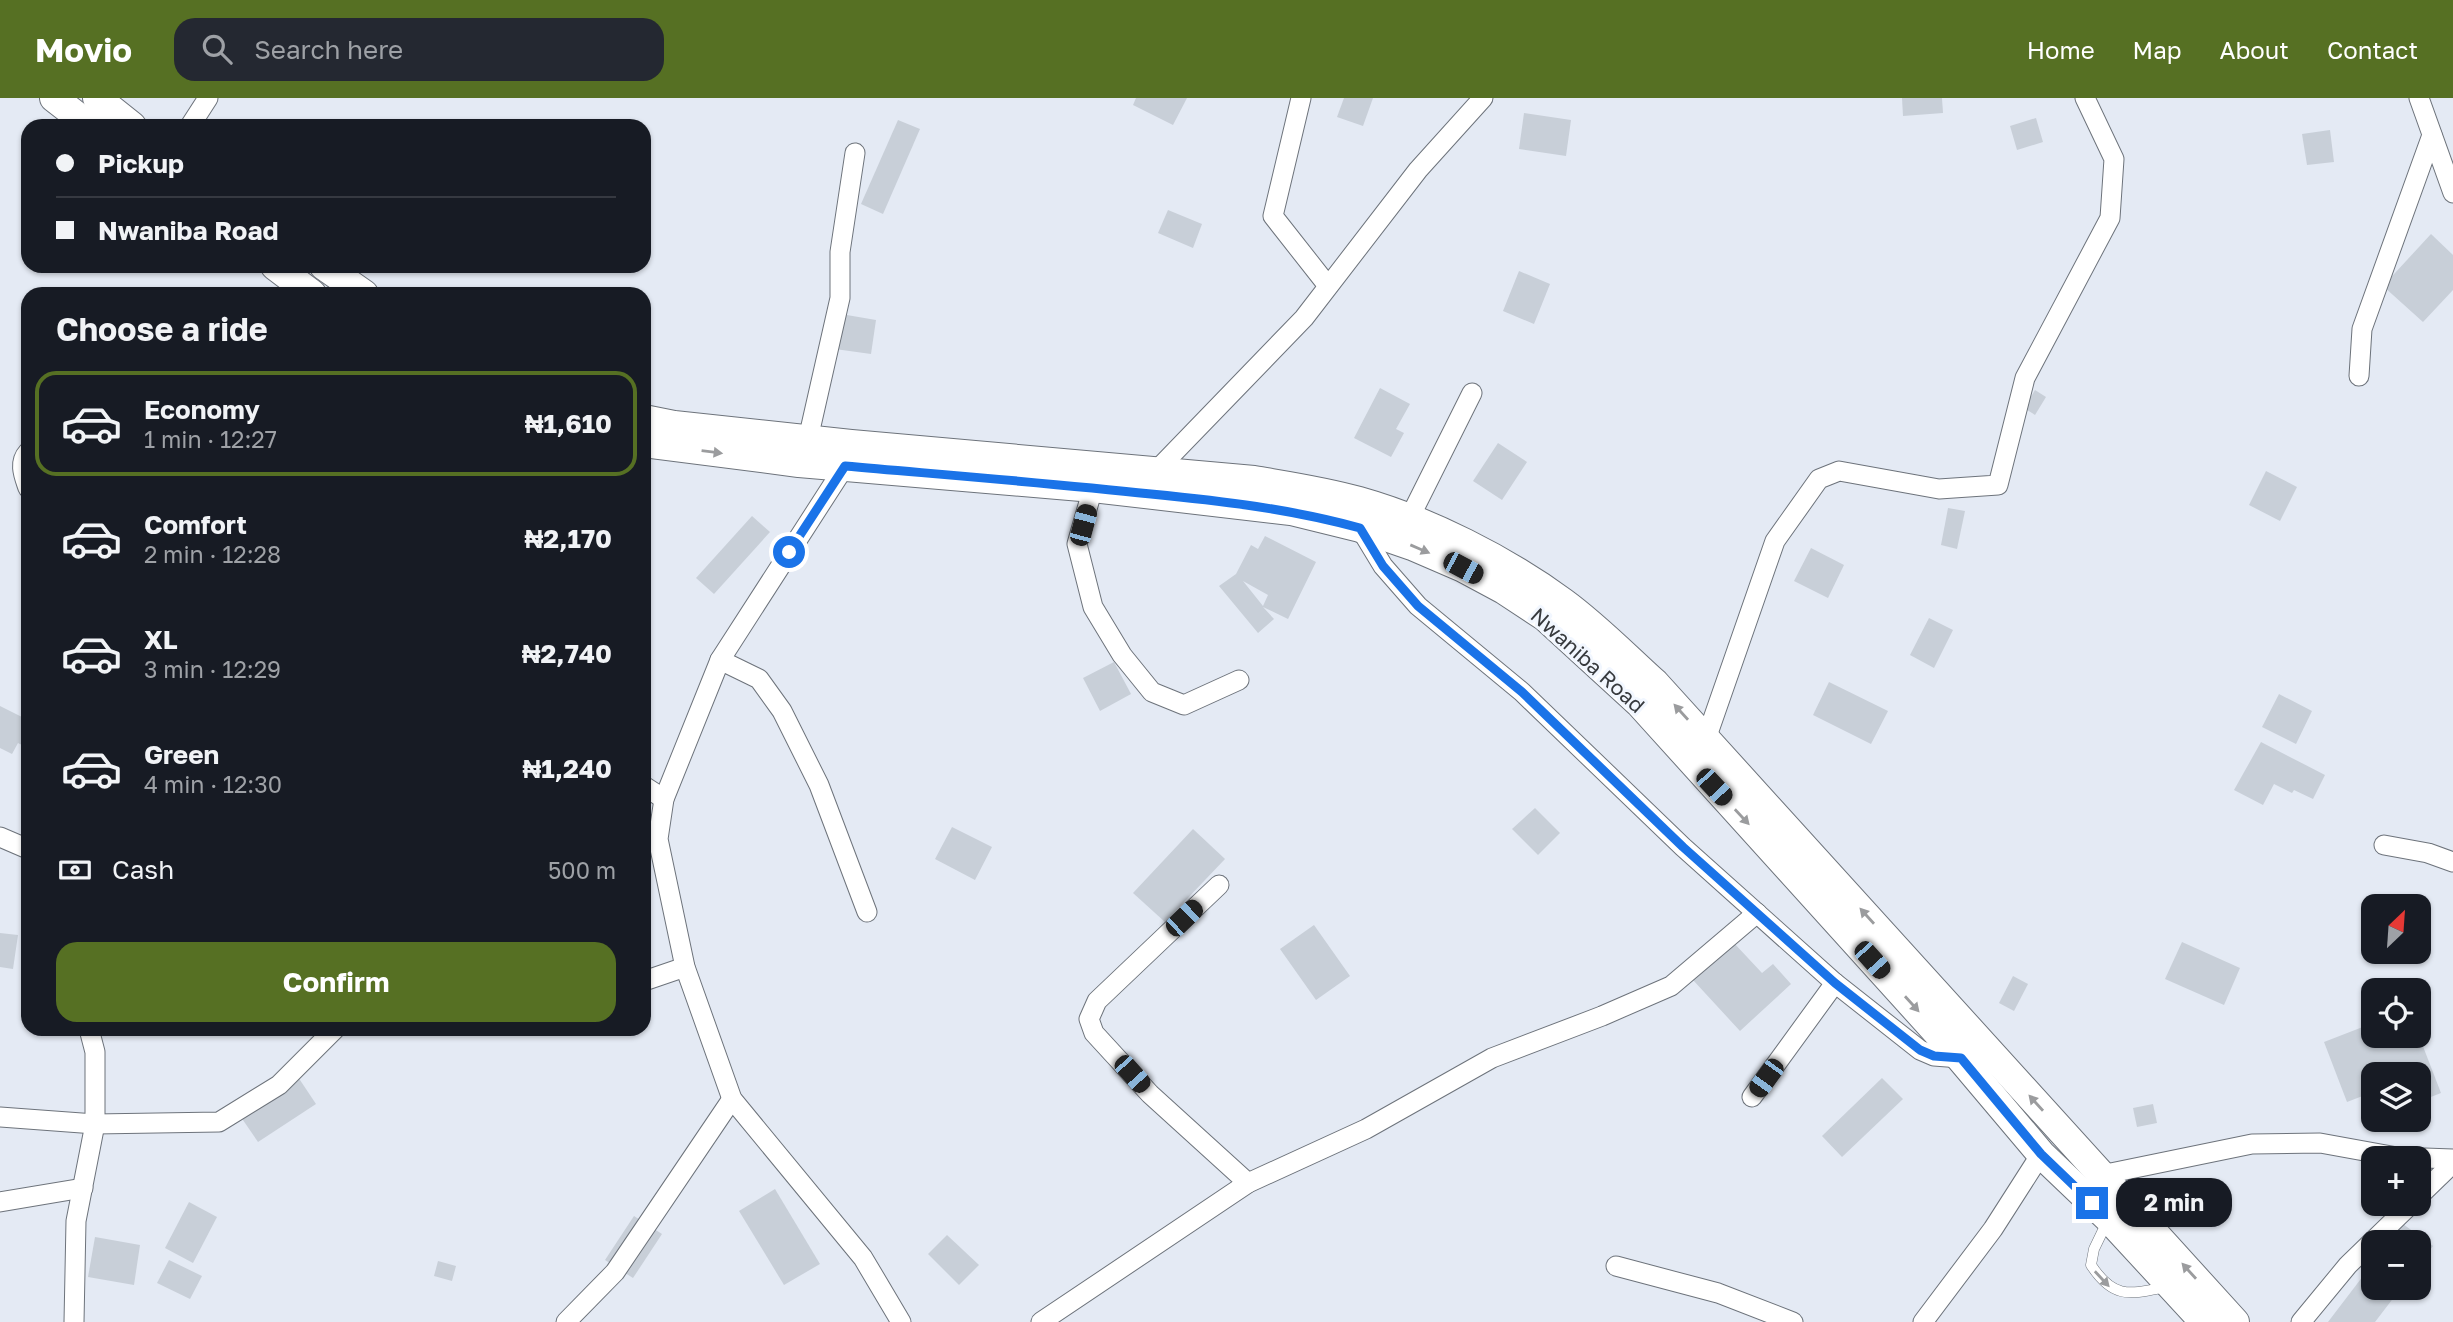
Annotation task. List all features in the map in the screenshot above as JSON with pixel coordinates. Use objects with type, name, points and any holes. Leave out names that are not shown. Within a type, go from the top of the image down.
[{"type":"main road","points":[[54,98],[81,119]]},
{"type":"main road","points":[[97,98],[123,119]]},
{"type":"main road","points":[[284,273],[303,287]]},
{"type":"main road","points":[[334,273],[354,287]]},
{"type":"main road","points":[[651,420],[808,439],[1254,480],[1360,501],[1462,542],[1512,568],[1563,602],[1655,683],[2235,1322]]},
{"type":"main road","name":"Nwaniba Road","points":[[651,444],[799,463],[1093,488],[1280,509],[1360,528],[1412,546],[1463,568],[1504,590],[1545,617],[1640,704],[1961,1058],[2041,1154],[2109,1219],[2204,1322]]},
{"type":"street","points":[[194,119],[208,98]]},
{"type":"street","points":[[1301,98],[1273,216],[1328,286]]},
{"type":"street","points":[[1156,471],[1304,318],[1418,170],[1483,98]]},
{"type":"street","points":[[1706,739],[1775,541],[1819,479],[1839,471],[1939,489],[1998,485],[2025,378],[2110,218],[2114,159],[2085,98]]},
{"type":"street","points":[[2419,98],[2453,193]]},
{"type":"street","points":[[2359,376],[2362,329],[2432,135]]},
{"type":"street","points":[[808,439],[840,298],[840,252],[855,153]]},
{"type":"street","points":[[1409,519],[1472,393]]},
{"type":"street","points":[[845,466],[720,660],[664,799],[658,839],[685,967],[732,1099],[863,1258],[901,1322]]},
{"type":"street","points":[[1093,488],[1077,544],[1093,607],[1122,655],[1152,692],[1184,705],[1239,680]]},
{"type":"street","points":[[1360,528],[1383,566],[1418,606],[1522,692],[1683,847],[1835,983],[1920,1050],[1934,1056],[1961,1058]]},
{"type":"street","points":[[720,660],[760,679],[782,711],[818,785],[867,912]]},
{"type":"street","points":[[651,791],[664,799]]},
{"type":"street","points":[[0,837],[21,846]]},
{"type":"street","points":[[2384,845],[2428,853],[2453,862]]},
{"type":"street","points":[[1219,885],[1097,1001],[1089,1019],[1094,1033],[1150,1094],[1248,1182]]},
{"type":"street","points":[[1041,1322],[1248,1182],[1366,1129],[1492,1058],[1671,986],[1757,913]]},
{"type":"street","points":[[651,979],[685,967]]},
{"type":"street","points":[[1752,1097],[1835,983]]},
{"type":"street","points":[[74,1322],[76,1221],[95,1124],[95,1052],[91,1036]]},
{"type":"street","points":[[0,1117],[95,1124],[219,1122],[279,1086],[328,1036]]},
{"type":"street","points":[[566,1322],[615,1272],[732,1099]]},
{"type":"street","points":[[2101,1175],[2252,1144],[2320,1143],[2397,1157],[2453,1161]]},
{"type":"street","points":[[1923,1322],[1993,1229],[2041,1154]]},
{"type":"street","points":[[2431,1183],[2453,1161]]},
{"type":"street","points":[[0,1202],[83,1188]]},
{"type":"street","points":[[2301,1322],[2348,1265],[2399,1216]]},
{"type":"street","points":[[1616,1266],[1718,1293],[1793,1322]]},
{"type":"lane","points":[[2109,1219],[2094,1249],[2091,1265],[2099,1278],[2112,1290],[2129,1294],[2171,1286]]},
{"type":"building","points":[[1136,98],[1187,98],[1173,125],[1133,105]]},
{"type":"building","points":[[1344,98],[1373,98],[1363,126],[1337,117]]},
{"type":"building","points":[[1902,98],[1942,98],[1943,113],[1903,116]]},
{"type":"building","points":[[1524,113],[1571,120],[1566,156],[1519,149]]},
{"type":"building","points":[[2036,118],[2043,142],[2017,150],[2010,126]]},
{"type":"building","points":[[898,120],[920,129],[883,214],[861,204]]},
{"type":"building","points":[[2330,130],[2334,162],[2307,165],[2302,134]]},
{"type":"building","points":[[1168,210],[1202,224],[1193,248],[1158,233]]},
{"type":"building","points":[[2431,234],[2453,255],[2453,290],[2423,322],[2383,286]]},
{"type":"building","points":[[1519,271],[1550,284],[1534,324],[1503,311]]},
{"type":"building","points":[[841,314],[876,320],[871,354],[835,349]]},
{"type":"building","points":[[1380,388],[1410,404],[1396,429],[1404,433],[1391,457],[1354,438]]},
{"type":"building","points":[[2035,390],[2046,397],[2035,415],[2024,408]]},
{"type":"building","points":[[1498,443],[1527,462],[1502,500],[1473,481]]},
{"type":"building","points":[[2266,471],[2297,487],[2280,521],[2249,505]]},
{"type":"building","points":[[1948,508],[1965,511],[1957,549],[1941,545]]},
{"type":"building","points":[[752,516],[770,532],[714,594],[696,578]]},
{"type":"building","points":[[1265,536],[1316,562],[1288,619],[1263,607],[1274,619],[1258,633],[1219,586],[1236,574],[1251,545],[1258,549]],"holes":[[[1243,581],[1268,595],[1263,606]]]},
{"type":"building","points":[[1811,548],[1844,565],[1828,598],[1794,581]]},
{"type":"building","points":[[1929,618],[1953,630],[1934,668],[1910,655]]},
{"type":"building","points":[[1114,662],[1131,694],[1100,711],[1083,678]]},
{"type":"building","points":[[1829,682],[1888,711],[1871,744],[1813,715]]},
{"type":"building","points":[[2279,694],[2312,711],[2296,744],[2262,727]]},
{"type":"building","points":[[0,706],[21,716],[21,744],[18,743],[12,754],[0,748]]},
{"type":"building","points":[[2261,742],[2325,775],[2313,799],[2274,784],[2263,805],[2234,790]]},
{"type":"building","points":[[1535,808],[1560,833],[1538,855],[1512,829]]},
{"type":"building","points":[[952,827],[992,847],[975,880],[935,859]]},
{"type":"building","points":[[1193,829],[1225,859],[1165,922],[1133,893]]},
{"type":"building","points":[[1314,925],[1350,976],[1316,1000],[1280,949]]},
{"type":"building","points":[[0,933],[18,935],[13,969],[0,967]]},
{"type":"building","points":[[1733,942],[1762,973],[1773,964],[1791,984],[1740,1031],[1693,980]]},
{"type":"building","points":[[2182,942],[2240,968],[2224,1005],[2165,979]]},
{"type":"building","points":[[2013,976],[2028,984],[2014,1011],[1999,1003]]},
{"type":"building","points":[[2361,1028],[2361,1048],[2424,1048],[2429,1062],[2361,1062],[2361,1097],[2347,1102],[2324,1042]]},
{"type":"building","points":[[2431,1067],[2441,1093],[2431,1097]]},
{"type":"building","points":[[292,1068],[316,1104],[258,1142],[234,1107]]},
{"type":"building","points":[[1882,1078],[1903,1099],[1842,1157],[1822,1136]]},
{"type":"building","points":[[2153,1104],[2157,1123],[2137,1127],[2133,1108]]},
{"type":"building","points":[[775,1189],[820,1264],[784,1285],[739,1211]]},
{"type":"building","points":[[189,1202],[217,1217],[193,1263],[165,1248]]},
{"type":"building","points":[[634,1216],[662,1234],[633,1278],[605,1260]]},
{"type":"building","points":[[2403,1224],[2411,1230],[2398,1230]]},
{"type":"building","points":[[947,1235],[979,1265],[959,1285],[928,1254]]},
{"type":"building","points":[[95,1237],[140,1245],[134,1285],[88,1277]]},
{"type":"building","points":[[169,1260],[202,1276],[190,1299],[157,1283]]},
{"type":"building","points":[[438,1261],[456,1266],[452,1281],[434,1276]]},
{"type":"building","points":[[2361,1279],[2361,1300],[2392,1300],[2375,1322],[2328,1322]]},
{"type":"route","points":[[789,552],[845,466],[1246,504],[1291,511],[1360,528],[1383,566],[1418,606],[1522,692],[1683,847],[1835,983],[1920,1050],[1934,1056],[1961,1058],[2041,1154],[2092,1203]]}]
